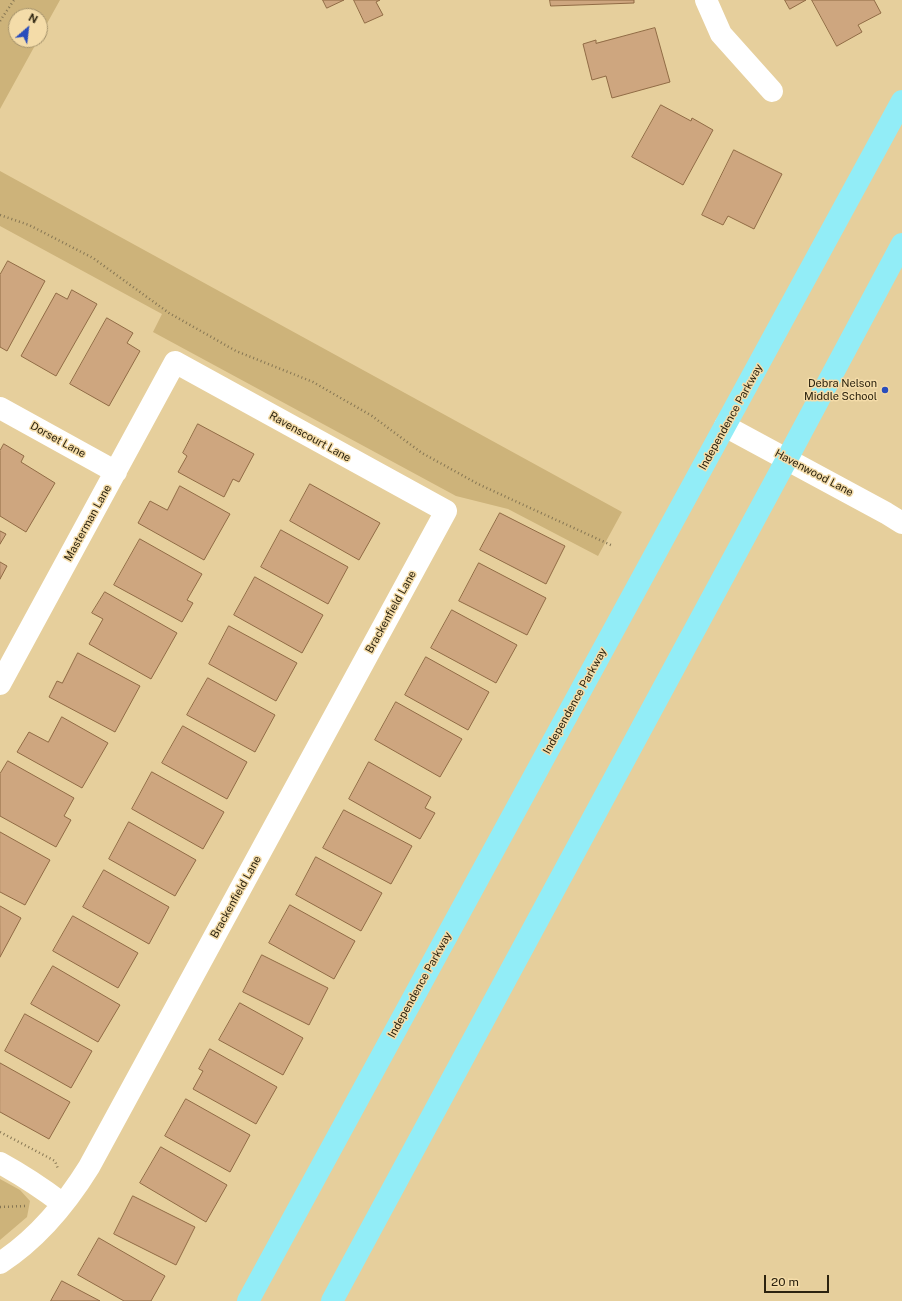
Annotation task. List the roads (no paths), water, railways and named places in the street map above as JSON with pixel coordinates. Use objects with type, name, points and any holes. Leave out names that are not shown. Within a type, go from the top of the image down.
[{"type":"main road","name":"Independence Parkway","points":[[248,1301],[902,101]]},
{"type":"main road","points":[[332,1301],[902,244]]},
{"type":"street","points":[[706,0],[721,34],[772,91]]},
{"type":"street","name":"Masterman Lane","points":[[0,684],[175,362]]},
{"type":"street","name":"Ravenscourt Lane","points":[[175,362],[446,511]]},
{"type":"street","name":"Dorset Lane","points":[[0,408],[116,472]]},
{"type":"street","name":"Havenwood Lane","points":[[726,426],[886,512],[902,523]]},
{"type":"street","name":"Brackenfield Lane","points":[[0,1263],[32,1238],[63,1204],[89,1167],[446,511]]},
{"type":"street","points":[[0,1163],[46,1191],[63,1204]]},
{"type":"place","name":"Debra Nelson Middle School","points":[[885,390]]}]
